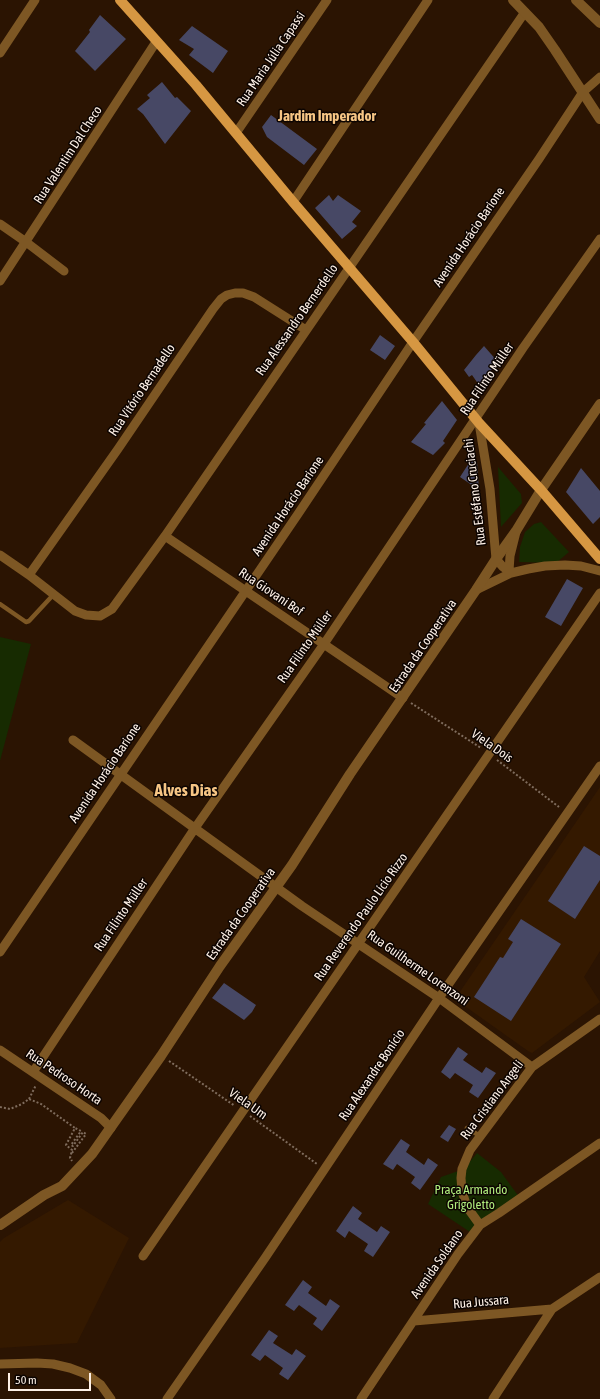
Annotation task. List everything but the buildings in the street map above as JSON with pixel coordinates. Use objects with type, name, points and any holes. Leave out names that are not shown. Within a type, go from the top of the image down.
[{"type":"main road","points":[[120,0],[196,85],[478,420],[600,559]]},
{"type":"street","points":[[0,53],[35,0]]},
{"type":"street","name":"Rua Maria Júlia Capassi","points":[[236,133],[327,0]]},
{"type":"street","points":[[293,202],[428,0]]},
{"type":"street","points":[[513,0],[539,27],[600,119]]},
{"type":"street","points":[[576,0],[600,23]]},
{"type":"street","name":"Rua Alessandro Bernerdello","points":[[54,594],[75,611],[91,616],[100,616],[112,609],[165,536],[525,12]]},
{"type":"street","name":"Rua Valentim Dal Checo","points":[[0,281],[156,42]]},
{"type":"street","name":"Avenida Horácio Barione","points":[[0,952],[303,508],[413,342],[583,92],[600,78]]},
{"type":"street","points":[[0,224],[64,271]]},
{"type":"street","name":"Rua Filinto Müller","points":[[32,1072],[195,828],[324,644],[600,239]]},
{"type":"street","name":"Rua Vitório Bernadello","points":[[29,575],[221,299],[227,295],[235,293],[242,293],[254,297],[306,330]]},
{"type":"street","name":"Estrada da Cooperativa","points":[[0,1225],[44,1195],[62,1186],[92,1154],[112,1128],[220,966],[292,865],[350,774],[516,531],[541,490],[600,404]]},
{"type":"street","name":"Rua Estéfano Cruciachi","points":[[478,420],[490,489],[496,559]]},
{"type":"street","name":"Estrada da Cooperativa","points":[[510,572],[510,556],[516,531]]},
{"type":"street","name":"Rua Giovani Bof","points":[[165,536],[403,698]]},
{"type":"street","points":[[0,555],[54,594]]},
{"type":"street","points":[[496,559],[510,572]]},
{"type":"street","points":[[476,590],[510,572],[545,566],[581,566],[600,571]]},
{"type":"street","name":"Rua Reverendo Paulo Lício Rizzo","points":[[143,1256],[600,593]]},
{"type":"street","name":"Rua Guilherme Lorenzoni","points":[[72,740],[302,906],[439,998],[532,1067]]},
{"type":"street","name":"Rua Alexandre Bonício","points":[[167,1399],[439,998],[600,766]]},
{"type":"street","name":"Rua Cristiano Angeli","points":[[480,1225],[468,1207],[462,1191],[461,1178],[464,1162],[470,1150],[532,1067],[600,1019]]},
{"type":"street","name":"Rua Pedroso Horta","points":[[0,1050],[101,1118],[112,1128]]},
{"type":"street","name":"Avenida Soldano","points":[[361,1399],[458,1254],[480,1225],[600,1142]]},
{"type":"street","points":[[493,1399],[552,1309],[600,1278]]},
{"type":"street","name":"Rua Jussara","points":[[414,1321],[552,1309]]},
{"type":"street","points":[[0,1364],[37,1363],[53,1364],[70,1368],[91,1377],[101,1385],[112,1399]]},
{"type":"lane","points":[[0,604],[26,622],[29,621],[54,594]]},
{"type":"lane","points":[[467,1128],[480,1136]]},
{"type":"path","name":"Viela Dois","points":[[403,698],[489,754],[567,813]]},
{"type":"path","name":"Viela Um","points":[[161,1056],[324,1169]]},
{"type":"path","points":[[0,1107],[10,1109],[22,1104],[29,1099],[36,1084]]},
{"type":"path","points":[[29,1099],[41,1104],[80,1131],[71,1145],[73,1146],[83,1132],[86,1134],[70,1158],[73,1162]]},
{"type":"path","points":[[72,1154],[72,1150],[66,1145],[75,1128]]},
{"type":"shaded area","points":[[600,787],[600,951],[584,977],[600,1002],[532,1053],[459,1002],[457,996]]},
{"type":"shaded area","points":[[68,1200],[129,1238],[77,1343],[0,1348],[0,1242],[4,1238]]},
{"type":"green space","points":[[498,467],[521,494],[522,503],[501,527]]},
{"type":"green space","points":[[541,522],[569,552],[556,563],[519,562],[520,547],[525,532],[534,524]]},
{"type":"green space","points":[[0,637],[31,644],[0,761]]},
{"type":"green space","name":"Praça Armando Grigoletto","points":[[477,1153],[501,1172],[522,1201],[473,1234],[428,1204],[441,1177],[464,1169]]},
{"type":"district","name":"Jardim Imperador","points":[[327,116]]},
{"type":"district","name":"Alves Dias","points":[[186,791]]}]
